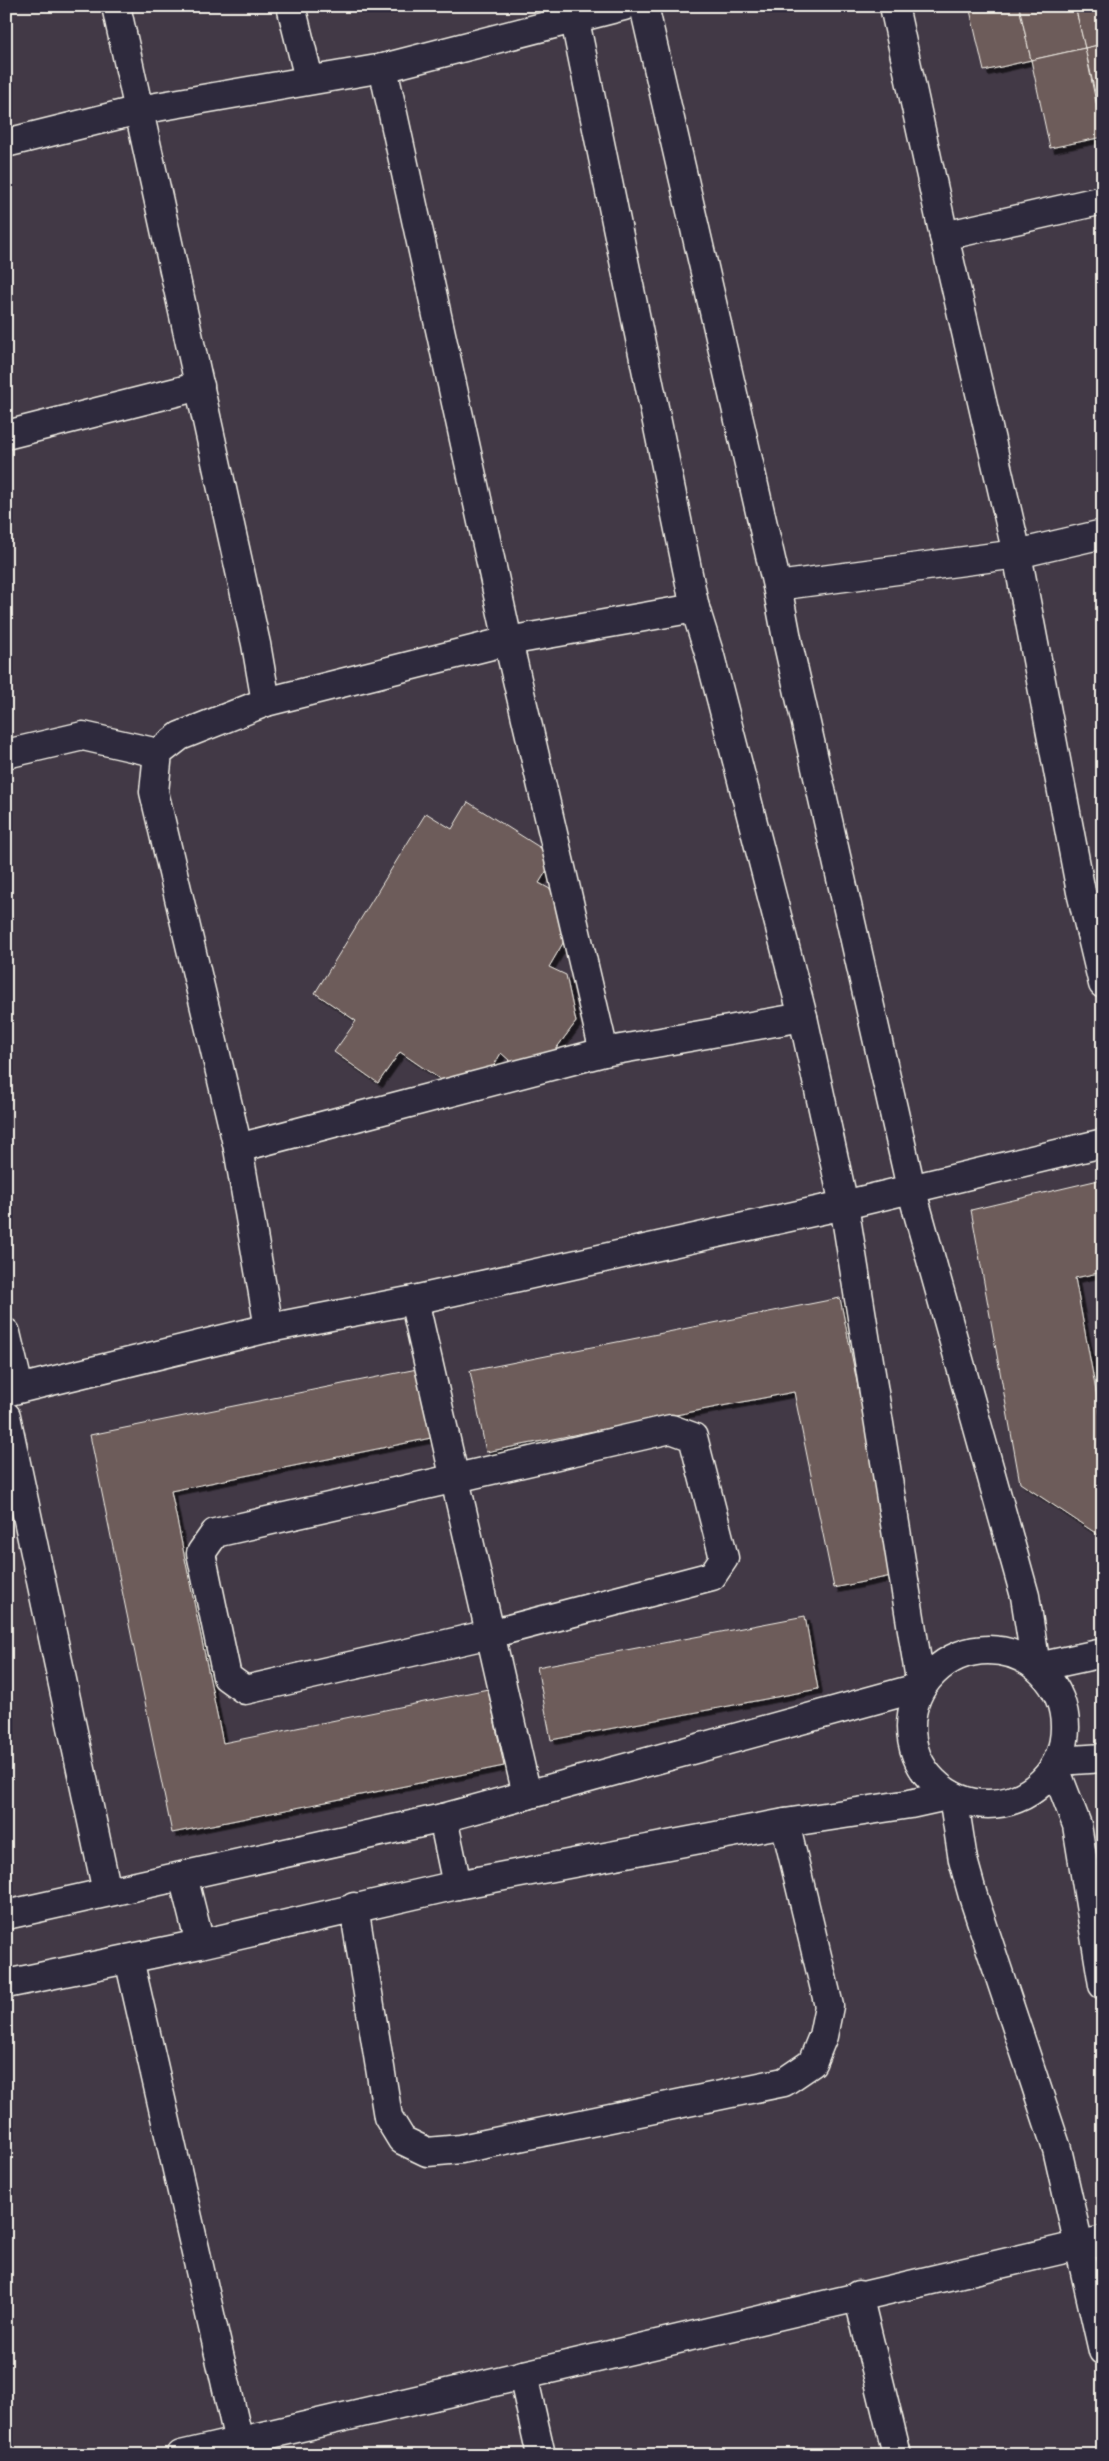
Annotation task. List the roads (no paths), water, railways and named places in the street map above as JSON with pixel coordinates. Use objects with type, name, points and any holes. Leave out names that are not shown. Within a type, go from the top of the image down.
[{"type":"street","points":[[116,6],[256,644],[266,702]]},
{"type":"street","points":[[291,6],[309,79]]},
{"type":"street","points":[[6,143],[139,110],[309,79],[383,68],[574,13],[624,6]]},
{"type":"street","points":[[644,6],[777,586],[788,644],[911,1188],[1025,1596],[1037,1666]]},
{"type":"street","points":[[894,6],[944,236],[1018,554],[1092,889],[1103,984]]},
{"type":"street","points":[[574,13],[695,608],[710,656],[803,1017],[844,1205],[921,1687]]},
{"type":"street","points":[[383,68],[508,641],[604,1052]]},
{"type":"street","points":[[944,236],[1103,200]]},
{"type":"street","points":[[6,435],[200,386]]},
{"type":"street","points":[[777,586],[1018,554],[1103,534]]},
{"type":"street","points":[[269,1328],[238,1148],[154,792],[158,753],[180,736],[266,702],[508,641],[695,608]]},
{"type":"street","points":[[6,754],[83,736],[158,753]]},
{"type":"street","points":[[238,1148],[604,1052],[803,1017]]},
{"type":"street","points":[[6,1333],[13,1390],[269,1328],[414,1300],[844,1205],[1103,1143]]},
{"type":"street","points":[[414,1300],[527,1795]]},
{"type":"street","points":[[6,1416],[107,1892]]},
{"type":"street","points":[[671,1429],[693,1437],[724,1558],[712,1576],[490,1634],[246,1690],[226,1677],[201,1553],[215,1533],[454,1479],[671,1429]]},
{"type":"street","points":[[996,1649],[1017,1655],[1037,1666],[1059,1694],[1064,1710],[1064,1745],[1056,1765],[1043,1782],[1027,1794],[1010,1801],[991,1805],[971,1803],[952,1796],[931,1780],[917,1759],[911,1736],[911,1711],[921,1687],[935,1670],[953,1657],[974,1650],[996,1649]]},
{"type":"street","points":[[1037,1666],[1103,1653]]},
{"type":"street","points":[[6,1915],[443,1818],[921,1687]]},
{"type":"street","points":[[1056,1765],[1103,1758]]},
{"type":"street","points":[[1056,1765],[1077,1826],[1103,1985]]},
{"type":"street","points":[[6,1984],[200,1944],[458,1885],[785,1823],[952,1796]]},
{"type":"street","points":[[952,1796],[963,1860],[970,1887],[1057,2149],[1091,2242],[1103,2352]]},
{"type":"street","points":[[443,1818],[458,1885]]},
{"type":"street","points":[[354,1908],[388,2117],[402,2140],[427,2152],[460,2149],[784,2082],[812,2063],[823,2036],[829,2006],[785,1823]]},
{"type":"street","points":[[183,1876],[200,1944]]},
{"type":"street","points":[[129,1959],[240,2448]]},
{"type":"street","points":[[181,2455],[240,2448],[523,2375],[858,2295],[1091,2242]]},
{"type":"street","points":[[858,2295],[897,2455]]},
{"type":"street","points":[[523,2375],[541,2455]]}]
